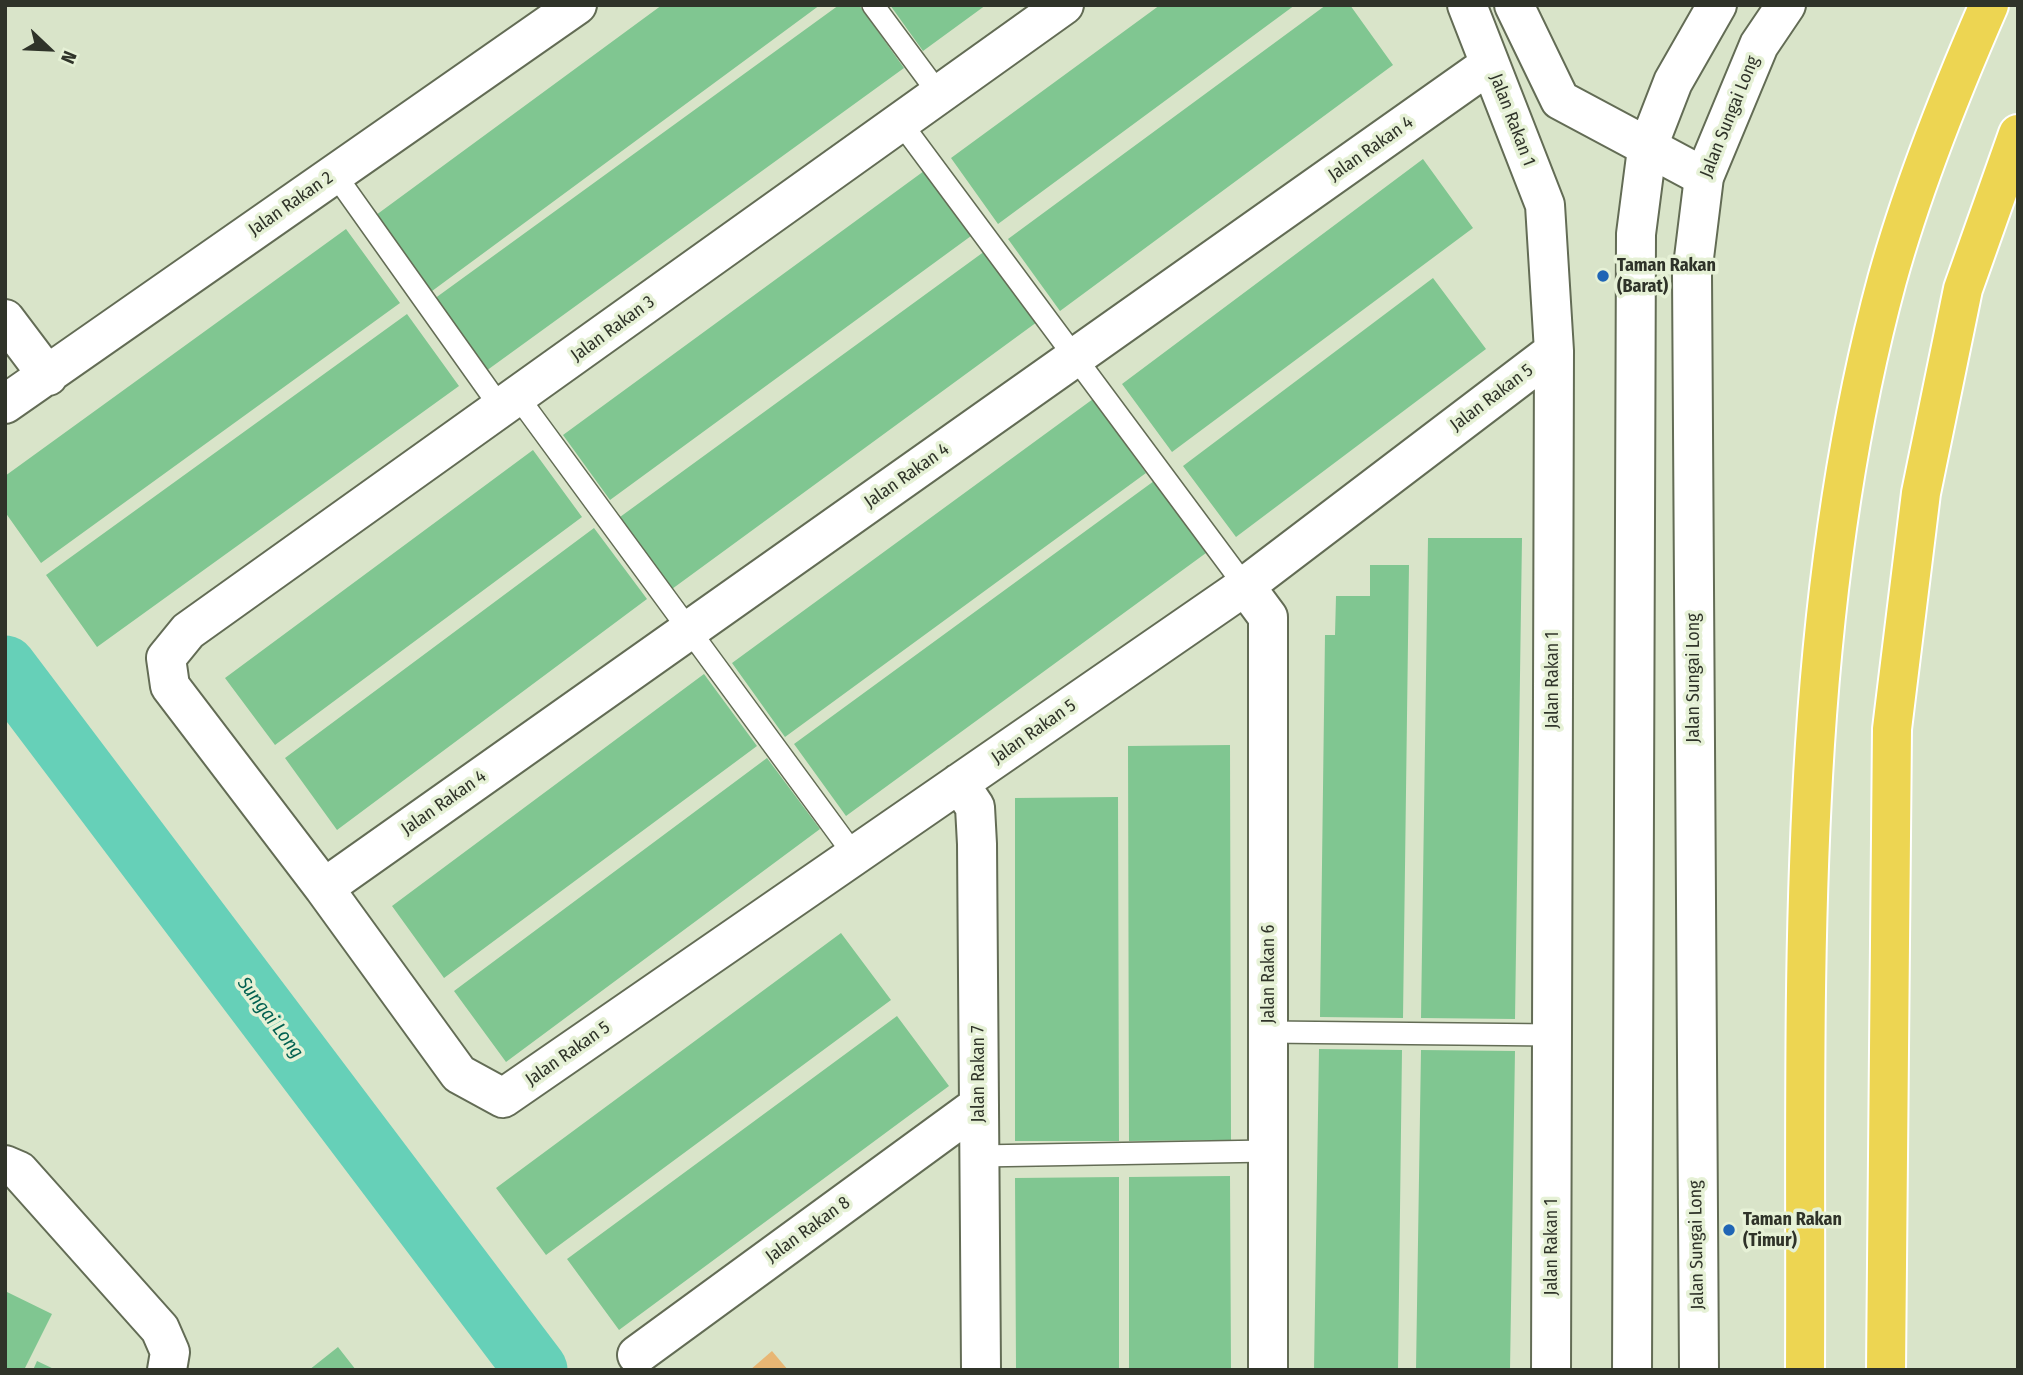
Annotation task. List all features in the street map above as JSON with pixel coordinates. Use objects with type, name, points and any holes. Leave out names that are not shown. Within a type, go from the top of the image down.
[{"type":"highway","points":[[1805,1370],[1807,974],[1815,734],[1826,613],[1846,477],[1888,279],[1949,97],[1989,5]]},
{"type":"highway","points":[[1886,1370],[1892,729],[1921,493],[1958,316],[1964,289],[2018,134]]},
{"type":"street","name":"Jalan Rakan 2","points":[[5,404],[577,5]]},
{"type":"street","name":"Jalan Rakan 3","points":[[324,888],[170,686],[166,657],[188,631],[1064,5]]},
{"type":"street","name":"Jalan Rakan 1","points":[[1467,5],[1545,205],[1554,351],[1552,1370]]},
{"type":"street","points":[[1514,5],[1560,100],[1647,149],[1704,177]]},
{"type":"street","points":[[1632,1370],[1635,246],[1647,149],[1673,82],[1717,5]]},
{"type":"street","name":"Jalan Sungai Long","points":[[1699,1370],[1692,274],[1704,177],[1759,45],[1786,5]]},
{"type":"street","name":"Jalan Rakan 4","points":[[324,888],[1490,64]]},
{"type":"street","points":[[5,319],[48,376]]},
{"type":"street","name":"Jalan Rakan 5","points":[[324,888],[459,1074],[503,1098],[1245,586],[1554,351]]},
{"type":"street","name":"Jalan Rakan 6","points":[[1245,586],[1268,617],[1268,1370]]},
{"type":"street","name":"Jalan Rakan 7","points":[[960,783],[975,807],[981,1370]]},
{"type":"street","name":"Jalan Rakan 8","points":[[637,1355],[979,1105]]},
{"type":"street","points":[[5,1165],[19,1171],[160,1329],[170,1352],[167,1370]]},
{"type":"lane","points":[[873,5],[939,94]]},
{"type":"lane","points":[[901,123],[1245,586]]},
{"type":"lane","points":[[334,173],[689,631],[855,856]]},
{"type":"lane","points":[[1269,1032],[1552,1035]]},
{"type":"lane","points":[[979,1156],[1268,1151]]},
{"type":"shaded area","points":[[772,1351],[788,1370],[750,1370]]},
{"type":"building","points":[[662,5],[820,5],[428,294],[372,218]]},
{"type":"building","points":[[839,5],[859,5],[904,68],[486,371],[434,299]]},
{"type":"building","points":[[890,5],[986,5],[923,51]]},
{"type":"building","points":[[1160,5],[1295,5],[998,224],[951,158]]},
{"type":"building","points":[[1326,5],[1350,5],[1393,65],[1060,311],[1008,239]]},
{"type":"building","points":[[1423,159],[1473,228],[1172,452],[1122,384]]},
{"type":"building","points":[[924,171],[971,236],[610,500],[563,435]]},
{"type":"building","points":[[346,229],[400,303],[41,563],[5,512],[5,476]]},
{"type":"building","points":[[985,251],[1037,322],[672,589],[620,517]]},
{"type":"building","points":[[1433,278],[1486,349],[1236,537],[1183,466]]},
{"type":"building","points":[[407,314],[459,386],[97,647],[46,575]]},
{"type":"building","points":[[1093,399],[1146,473],[785,737],[732,663]]},
{"type":"building","points":[[533,450],[582,517],[275,745],[225,678]]},
{"type":"building","points":[[1154,481],[1206,553],[846,816],[794,744]]},
{"type":"building","points":[[594,528],[647,599],[337,830],[285,758]]},
{"type":"building","points":[[1428,538],[1522,538],[1515,1019],[1421,1018]]},
{"type":"building","points":[[1370,565],[1409,565],[1403,1018],[1320,1017],[1325,635],[1335,635],[1336,596],[1370,596]]},
{"type":"building","points":[[704,674],[757,746],[444,978],[392,906]]},
{"type":"building","points":[[1230,745],[1231,1140],[1129,1141],[1128,746]]},
{"type":"building","points":[[767,758],[820,829],[506,1062],[454,991]]},
{"type":"building","points":[[1118,797],[1119,1141],[1015,1141],[1015,798]]},
{"type":"building","points":[[841,933],[891,1000],[546,1255],[496,1188]]},
{"type":"building","points":[[897,1016],[949,1086],[619,1330],[567,1259]]},
{"type":"building","points":[[1319,1049],[1402,1050],[1398,1370],[1314,1370]]},
{"type":"building","points":[[1421,1050],[1515,1051],[1510,1370],[1416,1370]]},
{"type":"building","points":[[1230,1176],[1231,1370],[1129,1370],[1129,1177]]},
{"type":"building","points":[[1119,1177],[1119,1370],[1016,1370],[1015,1178]]},
{"type":"building","points":[[5,1291],[52,1314],[24,1370],[5,1370]]},
{"type":"building","points":[[338,1347],[356,1370],[309,1370]]},
{"type":"building","points":[[37,1361],[56,1370],[33,1370]]},
{"type":"waterway","name":"Sungai Long","points":[[5,667],[536,1370]]},
{"type":"place","name":"Taman Rakan (Barat)","points":[[1603,276]]},
{"type":"place","name":"Taman Rakan (Timur)","points":[[1729,1230]]}]
